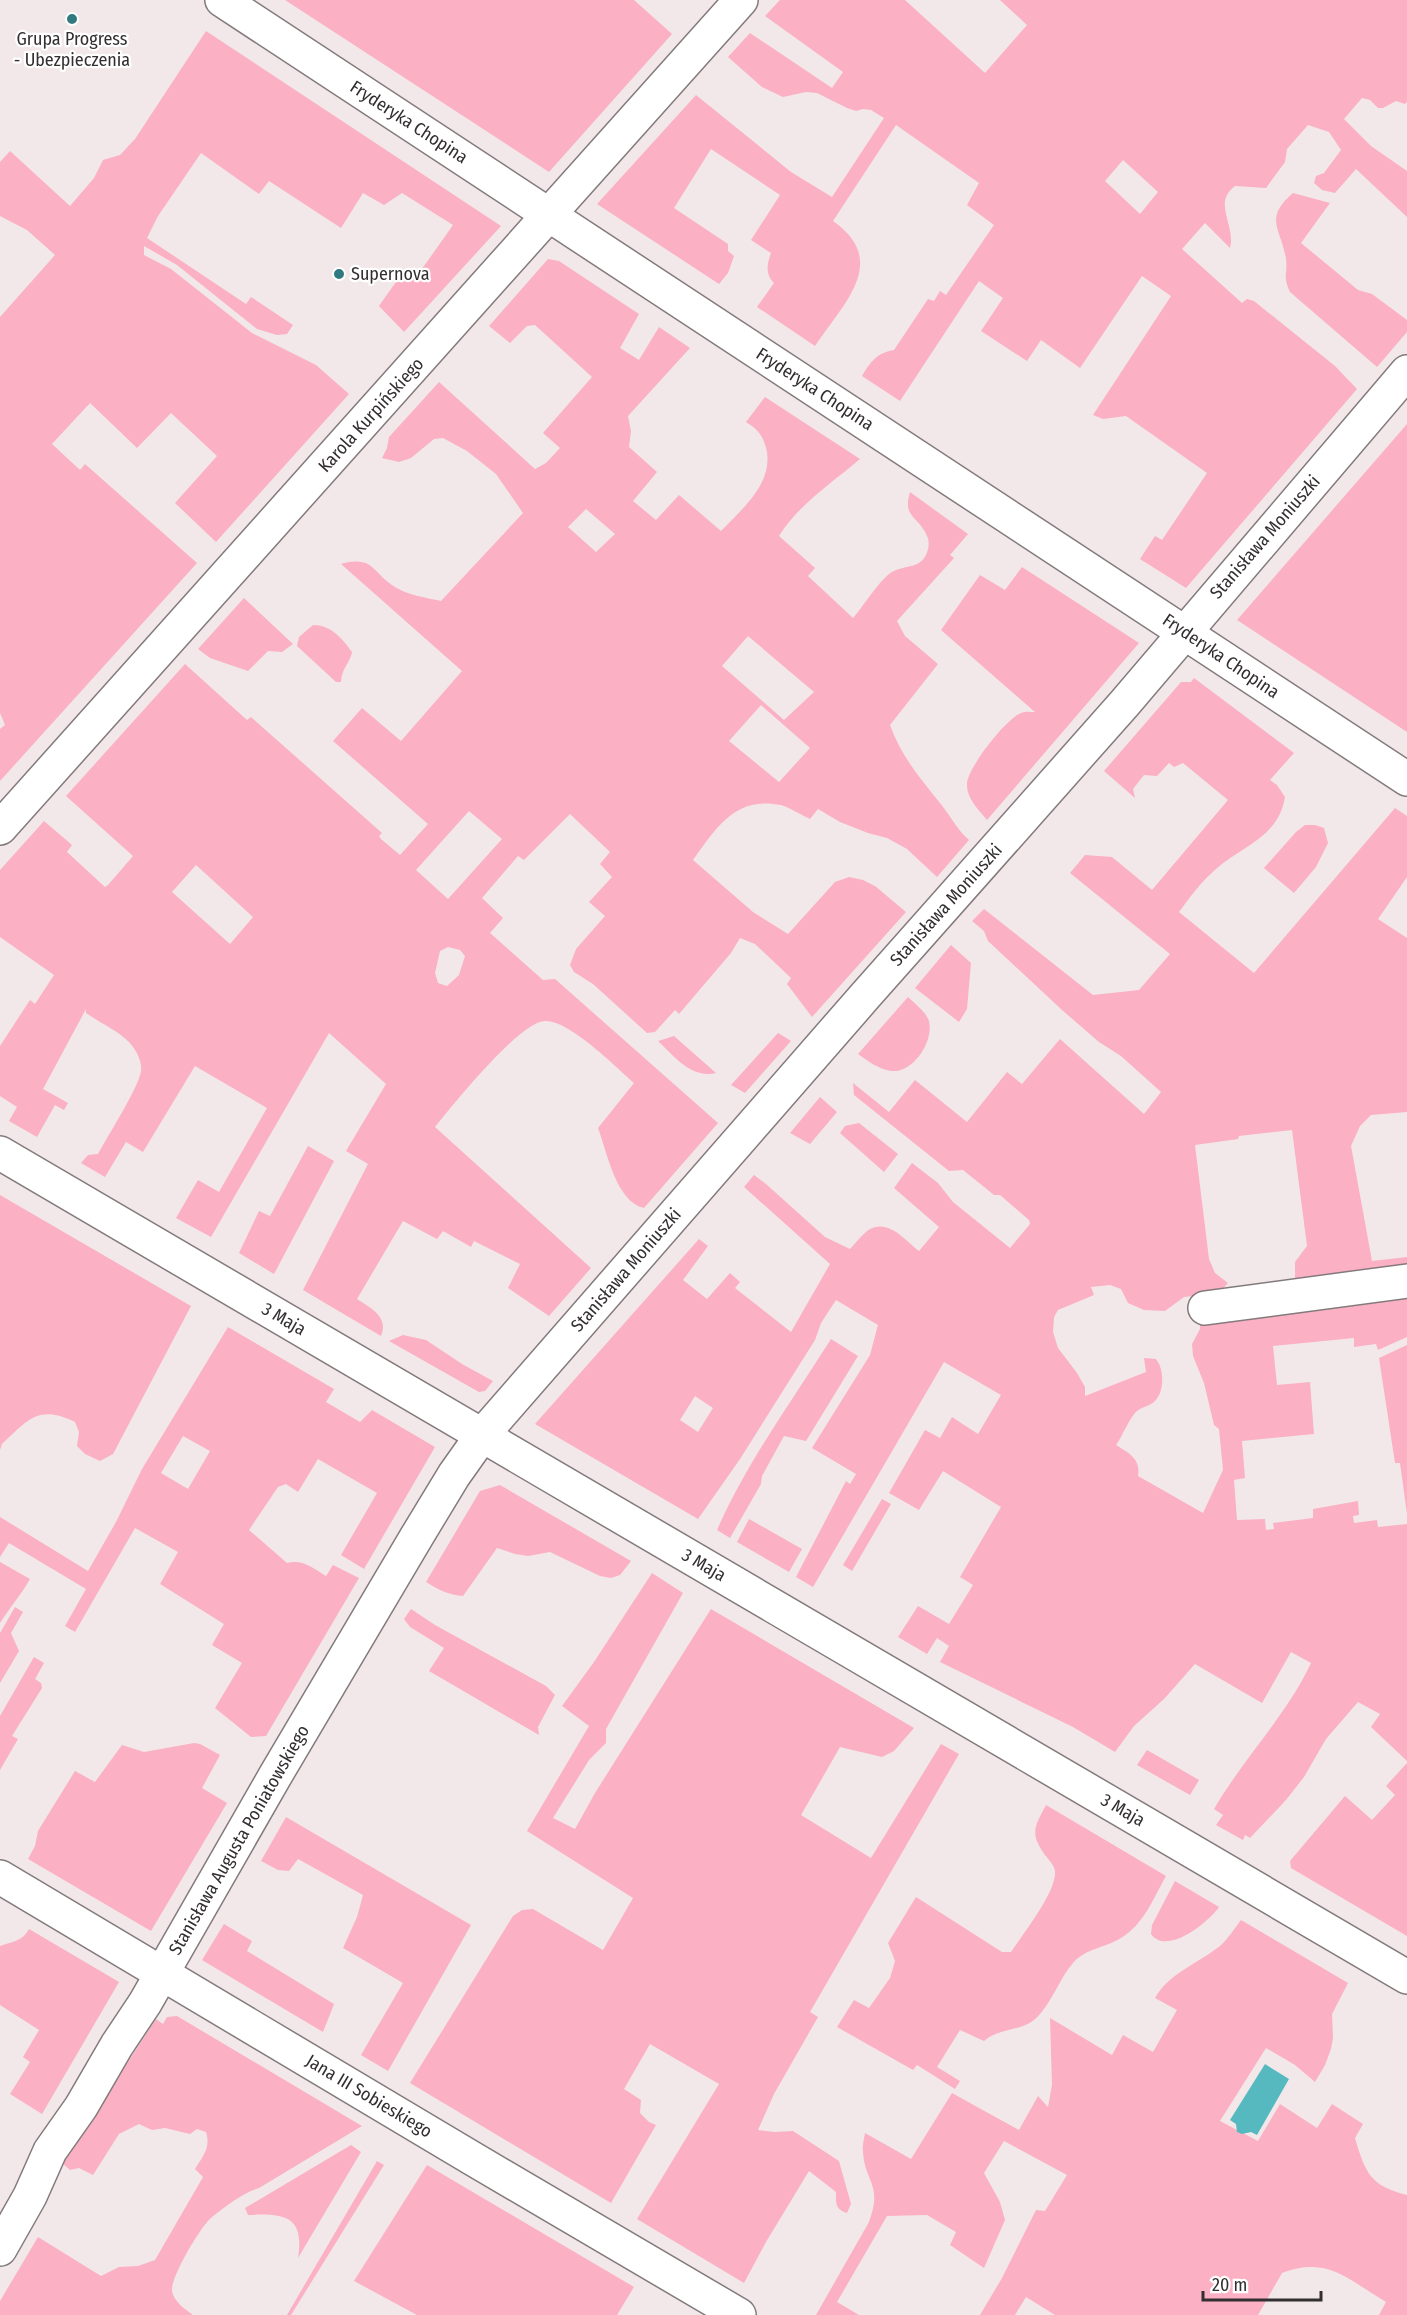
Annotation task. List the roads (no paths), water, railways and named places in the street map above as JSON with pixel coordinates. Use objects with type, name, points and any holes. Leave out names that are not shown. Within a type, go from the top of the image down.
[{"type":"street","name":"Fryderyka Chopina","points":[[222,0],[1407,779]]},
{"type":"street","name":"Karola Kurpińskiego","points":[[0,828],[741,0]]},
{"type":"street","name":"Stanisława Moniuszki","points":[[483,1434],[857,1005],[1125,704],[1407,372]]},
{"type":"street","name":"3 Maja","points":[[0,1153],[1407,1977]]},
{"type":"street","points":[[1205,1308],[1407,1281]]},
{"type":"street","name":"Stanisława Augusta Poniatowskiego","points":[[0,2248],[30,2196],[50,2151],[81,2107],[163,1973],[275,1776],[417,1536],[454,1475],[483,1434]]},
{"type":"street","name":"Jana III Sobieskiego","points":[[0,1876],[474,2160],[739,2315]]},
{"type":"water","points":[[1265,2064],[1289,2079],[1257,2135],[1251,2132],[1242,2134],[1237,2132],[1236,2124],[1230,2120]]},
{"type":"place","name":"Grupa Progress - Ubezpieczenia","points":[[72,19]]},
{"type":"place","name":"Supernova","points":[[339,274]]}]
